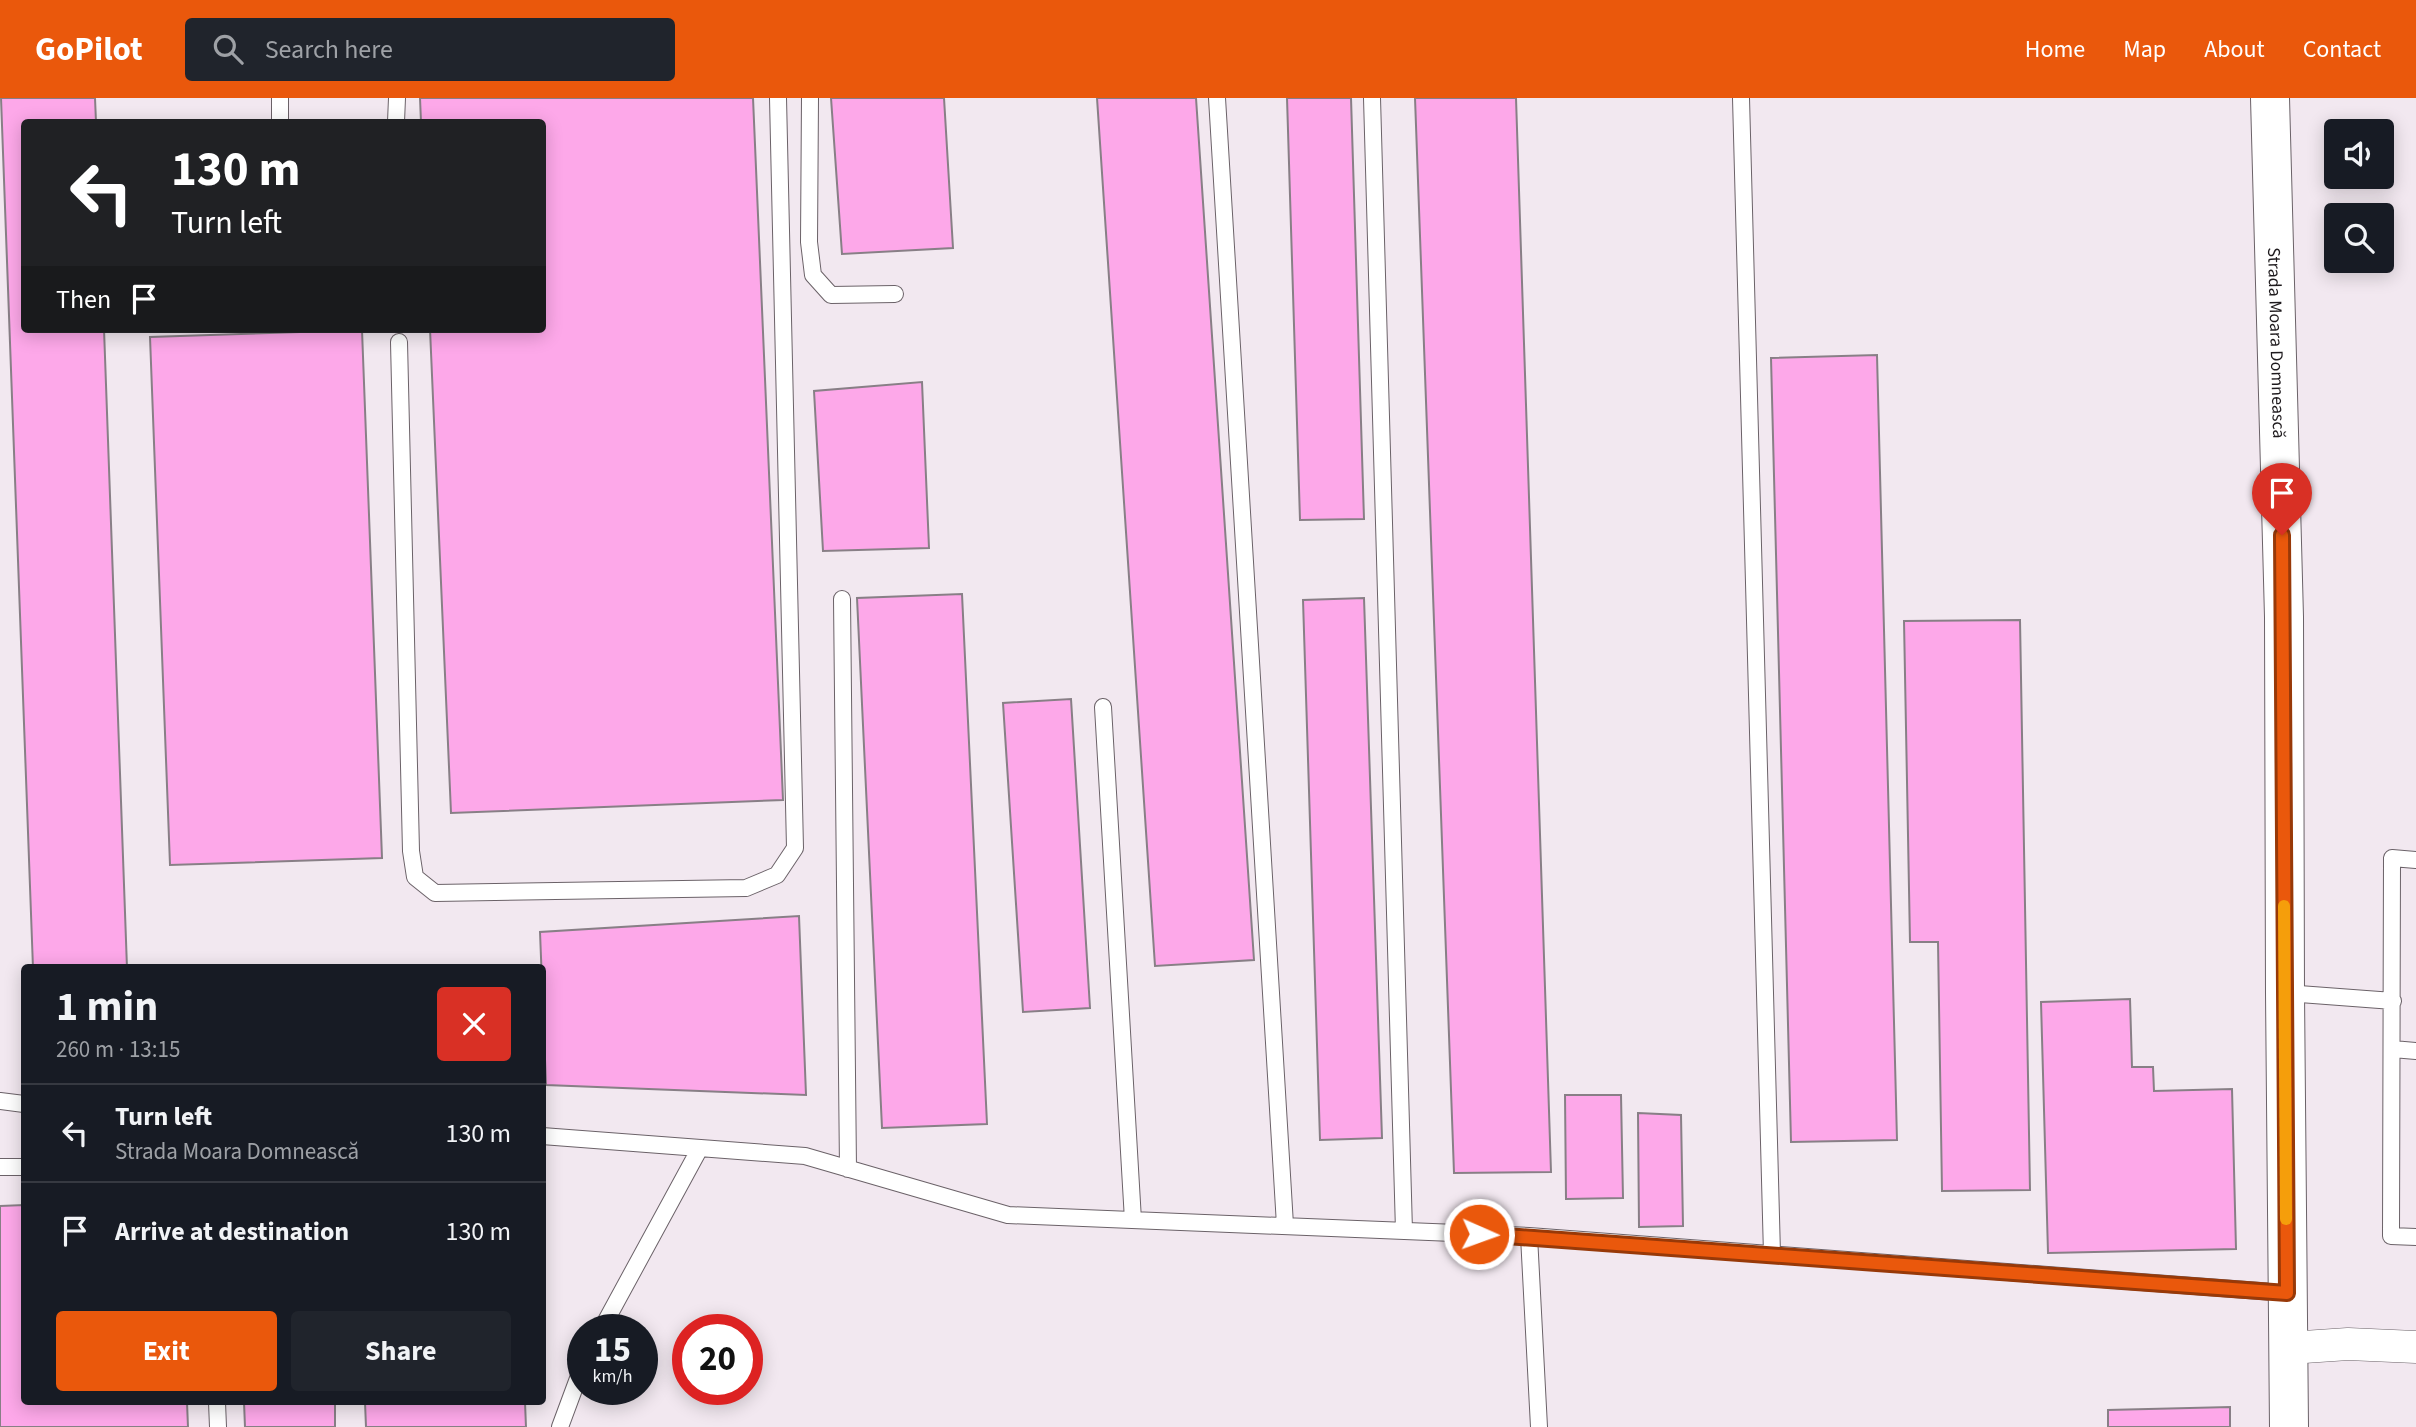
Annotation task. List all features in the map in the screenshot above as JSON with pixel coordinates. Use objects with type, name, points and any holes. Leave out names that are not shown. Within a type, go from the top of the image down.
[{"type":"street","name":"Strada Moara Domnească","points":[[2270,98],[2284,617],[2289,1427]]},
{"type":"street","points":[[2288,1348],[2348,1344],[2416,1347]]},
{"type":"lane","points":[[279,98],[280,119]]},
{"type":"lane","points":[[396,119],[397,98]]},
{"type":"lane","points":[[399,342],[411,850],[415,877],[435,893],[746,888],[777,875],[795,848],[778,98]]},
{"type":"lane","points":[[810,98],[809,242],[813,275],[831,295],[895,294]]},
{"type":"lane","points":[[1217,98],[1285,1225]]},
{"type":"lane","points":[[1372,98],[1404,1231]]},
{"type":"lane","points":[[1741,98],[1772,1254]]},
{"type":"lane","points":[[842,598],[848,1168]]},
{"type":"lane","points":[[1103,707],[1133,1220]]},
{"type":"lane","points":[[2416,860],[2392,859],[2390,1236],[2416,1237]]},
{"type":"lane","points":[[2285,993],[2393,1001]]},
{"type":"lane","points":[[2393,1049],[2416,1051]]},
{"type":"lane","points":[[0,1101],[21,1104]]},
{"type":"lane","points":[[546,1136],[805,1156],[1008,1215],[1529,1236],[2287,1293]]},
{"type":"lane","points":[[610,1314],[700,1148]]},
{"type":"lane","points":[[0,1167],[21,1167]]},
{"type":"lane","points":[[1529,1236],[1539,1427]]},
{"type":"lane","points":[[217,1405],[218,1427]]},
{"type":"lane","points":[[560,1427],[568,1405]]},
{"type":"building","points":[[1,98],[95,98],[96,119],[21,119],[21,333],[104,333],[127,964],[33,964]]},
{"type":"building","points":[[420,98],[753,98],[783,800],[451,813],[430,333],[546,333],[546,119],[421,119]]},
{"type":"building","points":[[831,98],[944,98],[953,248],[842,254]]},
{"type":"building","points":[[1097,98],[1196,98],[1254,960],[1155,966]]},
{"type":"building","points":[[1287,98],[1351,98],[1364,519],[1300,520]]},
{"type":"building","points":[[1415,98],[1516,98],[1551,1172],[1454,1173]]},
{"type":"building","points":[[362,333],[382,858],[170,865],[150,337]]},
{"type":"building","points":[[1877,355],[1897,1140],[1791,1142],[1771,358]]},
{"type":"building","points":[[922,382],[929,548],[823,551],[814,391]]},
{"type":"building","points":[[962,594],[987,1124],[882,1128],[857,598]]},
{"type":"building","points":[[1364,598],[1382,1138],[1320,1140],[1303,600]]},
{"type":"building","points":[[2020,620],[2030,1190],[1942,1191],[1938,942],[1910,942],[1904,621]]},
{"type":"building","points":[[1071,699],[1090,1008],[1023,1012],[1003,703]]},
{"type":"building","points":[[799,916],[806,1095],[546,1085],[546,964],[541,964],[540,932]]},
{"type":"building","points":[[2130,999],[2132,1067],[2153,1067],[2154,1091],[2232,1089],[2236,1249],[2048,1253],[2041,1002]]},
{"type":"building","points":[[1565,1095],[1621,1095],[1623,1198],[1566,1199]]},
{"type":"building","points":[[1638,1113],[1681,1115],[1683,1226],[1639,1227]]},
{"type":"building","points":[[21,1205],[21,1405],[187,1405],[188,1427],[0,1427],[0,1206]]},
{"type":"building","points":[[244,1405],[335,1405],[335,1427],[245,1427]]},
{"type":"building","points":[[365,1405],[525,1405],[526,1427],[366,1427]]},
{"type":"building","points":[[2230,1407],[2230,1427],[2108,1427],[2108,1410]]},
{"type":"slow traffic","points":[[2284,906],[2286,1219]]},
{"type":"route","points":[[1479,1234],[2287,1293],[2282,535]]}]
